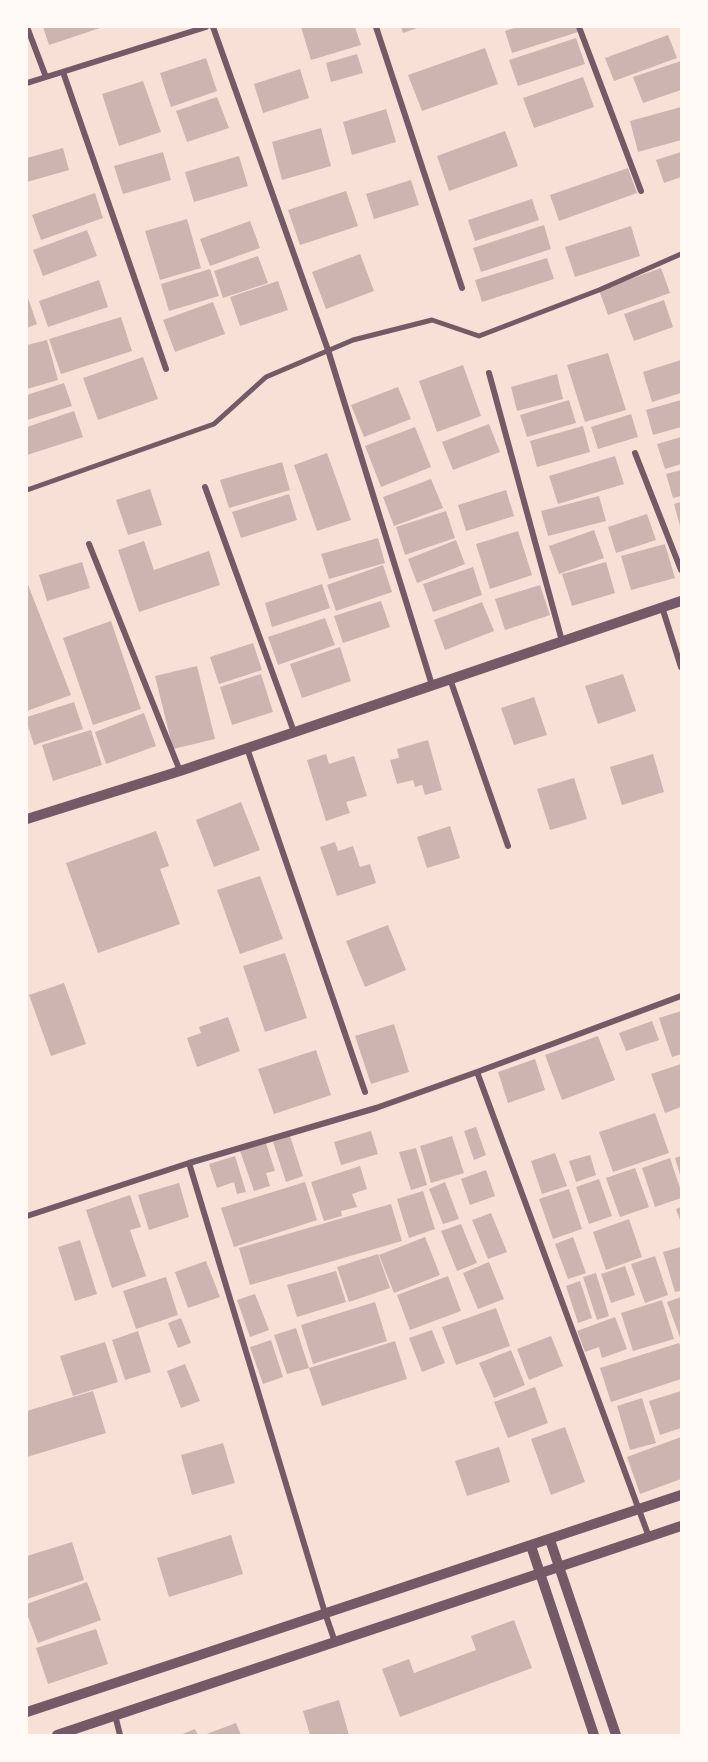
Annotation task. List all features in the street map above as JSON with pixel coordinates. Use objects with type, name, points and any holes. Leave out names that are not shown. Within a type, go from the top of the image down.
[{"type":"street","points":[[27,27],[46,76]]},
{"type":"street","points":[[27,83],[206,27]]},
{"type":"street","points":[[213,27],[328,350],[432,685]]},
{"type":"street","points":[[376,27],[462,288]]},
{"type":"street","points":[[579,27],[641,190]]},
{"type":"street","points":[[63,72],[166,369]]},
{"type":"street","points":[[27,490],[214,424],[266,377],[353,340],[432,320],[479,336],[599,290],[681,254]]},
{"type":"street","points":[[489,373],[562,641]]},
{"type":"street","points":[[635,453],[681,570]]},
{"type":"street","points":[[205,487],[294,732]]},
{"type":"street","points":[[89,544],[180,771]]},
{"type":"street","points":[[28,817],[180,771],[681,601]]},
{"type":"street","points":[[662,607],[681,666]]},
{"type":"street","points":[[450,679],[508,846]]},
{"type":"street","points":[[247,748],[365,1092]]},
{"type":"street","points":[[27,1216],[189,1163],[376,1108],[681,996]]},
{"type":"street","points":[[477,1072],[649,1537]]},
{"type":"street","points":[[189,1163],[335,1642]]},
{"type":"street","points":[[27,1712],[681,1495]]},
{"type":"street","points":[[57,1735],[681,1526]]},
{"type":"street","points":[[550,1540],[616,1735]]},
{"type":"street","points":[[531,1546],[594,1735]]},
{"type":"street","points":[[115,1715],[120,1735]]},
{"type":"building","points":[[43,27],[103,27],[49,45]]},
{"type":"building","points":[[301,27],[355,27],[361,45],[311,60]]},
{"type":"building","points":[[401,27],[420,27],[403,33]]},
{"type":"building","points":[[517,27],[576,27],[578,32],[512,53],[505,31]]},
{"type":"building","points":[[668,35],[677,58],[614,81],[605,58]]},
{"type":"building","points":[[576,38],[585,64],[518,86],[509,60]]},
{"type":"building","points":[[485,48],[498,84],[422,111],[408,75]]},
{"type":"building","points":[[357,54],[363,73],[331,82],[326,63]]},
{"type":"building","points":[[206,58],[217,91],[171,107],[160,73]]},
{"type":"building","points":[[681,61],[681,90],[643,103],[633,77]]},
{"type":"building","points":[[300,69],[309,98],[263,113],[254,84]]},
{"type":"building","points":[[583,77],[594,107],[534,128],[523,98]]},
{"type":"building","points":[[143,81],[161,132],[119,146],[102,94]]},
{"type":"building","points":[[217,97],[229,128],[187,142],[176,111]]},
{"type":"building","points":[[681,107],[681,140],[638,152],[630,121]]},
{"type":"building","points":[[386,109],[396,142],[352,155],[343,122]]},
{"type":"building","points":[[321,128],[331,166],[282,180],[272,142]]},
{"type":"building","points":[[505,131],[518,166],[449,191],[437,156]]},
{"type":"building","points":[[63,148],[69,170],[27,182],[27,158]]},
{"type":"building","points":[[163,152],[171,180],[123,194],[114,166]]},
{"type":"building","points":[[681,152],[681,177],[664,183],[656,160]]},
{"type":"building","points":[[239,156],[248,186],[194,202],[185,172]]},
{"type":"building","points":[[628,168],[637,193],[559,221],[550,195]]},
{"type":"building","points":[[411,180],[419,205],[374,219],[366,194]]},
{"type":"building","points":[[346,191],[358,226],[300,245],[288,210]]},
{"type":"building","points":[[95,193],[103,218],[41,240],[32,215]]},
{"type":"building","points":[[532,199],[539,220],[475,241],[468,220]]},
{"type":"building","points":[[187,219],[201,268],[160,280],[145,231]]},
{"type":"building","points":[[250,221],[260,248],[210,266],[200,239]]},
{"type":"building","points":[[544,225],[551,249],[481,272],[473,248]]},
{"type":"building","points":[[631,226],[640,256],[575,277],[565,247]]},
{"type":"building","points":[[87,230],[97,256],[43,276],[33,250]]},
{"type":"building","points":[[360,254],[374,291],[326,309],[312,272]]},
{"type":"building","points":[[258,256],[268,283],[223,298],[214,271]]},
{"type":"building","points":[[547,258],[554,279],[482,302],[475,280]]},
{"type":"building","points":[[661,268],[670,293],[608,315],[599,290]]},
{"type":"building","points":[[210,269],[219,296],[169,311],[161,284]]},
{"type":"building","points":[[99,280],[108,307],[48,327],[39,301]]},
{"type":"building","points":[[278,281],[288,310],[240,326],[230,297]]},
{"type":"building","points":[[27,295],[37,324],[27,328]]},
{"type":"building","points":[[664,300],[673,327],[634,341],[624,314]]},
{"type":"building","points":[[213,302],[225,334],[175,352],[163,320]]},
{"type":"building","points":[[121,317],[132,351],[61,374],[49,339]]},
{"type":"building","points":[[47,340],[58,380],[27,389],[27,345]]},
{"type":"building","points":[[608,353],[626,410],[585,422],[567,365]]},
{"type":"building","points":[[143,357],[158,399],[98,420],[83,378]]},
{"type":"building","points":[[681,360],[681,393],[652,402],[643,372]]},
{"type":"building","points":[[463,365],[481,416],[437,432],[419,381]]},
{"type":"building","points":[[557,374],[563,399],[517,411],[511,387]]},
{"type":"building","points":[[64,383],[72,406],[27,420],[27,395]]},
{"type":"building","points":[[398,387],[411,419],[364,437],[351,405]]},
{"type":"building","points":[[569,400],[576,423],[527,437],[520,415]]},
{"type":"building","points":[[681,400],[681,427],[653,435],[646,410]]},
{"type":"building","points":[[74,411],[83,437],[27,455],[27,427]]},
{"type":"building","points":[[631,414],[638,437],[598,449],[591,427]]},
{"type":"building","points":[[489,424],[500,452],[453,470],[442,442]]},
{"type":"building","points":[[583,426],[590,452],[537,467],[530,441]]},
{"type":"building","points":[[415,427],[431,467],[381,487],[365,446]]},
{"type":"building","points":[[681,437],[681,464],[665,469],[657,444]]},
{"type":"building","points":[[327,453],[351,520],[317,531],[294,465]]},
{"type":"building","points":[[615,456],[624,484],[558,504],[549,476]]},
{"type":"building","points":[[282,462],[290,490],[229,508],[220,480]]},
{"type":"building","points":[[681,470],[681,496],[673,498],[666,474]]},
{"type":"building","points":[[431,479],[443,508],[394,526],[383,497]]},
{"type":"building","points":[[150,489],[162,525],[128,535],[116,500]]},
{"type":"building","points":[[506,490],[514,516],[466,531],[458,505]]},
{"type":"building","points":[[289,494],[297,520],[241,538],[232,512]]},
{"type":"building","points":[[599,496],[606,521],[548,536],[541,511]]},
{"type":"building","points":[[681,502],[681,526],[680,526],[674,504]]},
{"type":"building","points":[[446,511],[455,538],[405,555],[396,527]]},
{"type":"building","points":[[647,514],[656,540],[616,553],[608,527]]},
{"type":"building","points":[[594,530],[604,558],[559,574],[549,546]]},
{"type":"building","points":[[518,531],[532,575],[490,589],[476,544]]},
{"type":"building","points":[[378,538],[385,563],[329,579],[321,554]]},
{"type":"building","points":[[456,540],[465,564],[417,583],[408,559]]},
{"type":"building","points":[[144,541],[154,570],[209,551],[220,585],[139,612],[118,550]]},
{"type":"building","points":[[665,544],[675,578],[631,590],[621,556]]},
{"type":"building","points":[[82,562],[90,588],[47,601],[39,575]]},
{"type":"building","points":[[606,562],[615,593],[572,606],[562,574]]},
{"type":"building","points":[[383,565],[392,592],[336,611],[327,585]]},
{"type":"building","points":[[473,567],[482,595],[433,612],[423,584]]},
{"type":"building","points":[[27,582],[71,695],[27,711]]},
{"type":"building","points":[[322,584],[330,608],[272,627],[265,603]]},
{"type":"building","points":[[540,585],[550,615],[505,630],[495,599]]},
{"type":"building","points":[[381,601],[390,627],[343,643],[334,616]]},
{"type":"building","points":[[482,602],[494,631],[445,650],[434,620]]},
{"type":"building","points":[[325,618],[335,645],[278,665],[268,637]]},
{"type":"building","points":[[111,621],[141,709],[93,725],[63,638]]},
{"type":"building","points":[[253,643],[262,670],[219,684],[210,657]]},
{"type":"building","points":[[340,647],[351,681],[302,698],[290,664]]},
{"type":"building","points":[[197,666],[215,739],[173,749],[155,676]]},
{"type":"building","points":[[261,674],[273,712],[232,725],[220,687]]},
{"type":"building","points":[[623,674],[636,711],[598,724],[585,686]]},
{"type":"building","points":[[534,697],[547,735],[514,745],[501,708]]},
{"type":"building","points":[[74,702],[83,729],[34,745],[27,717]]},
{"type":"building","points":[[144,713],[156,746],[106,764],[95,732]]},
{"type":"building","points":[[91,730],[102,765],[53,781],[42,745]]},
{"type":"building","points":[[428,740],[442,790],[425,795],[422,785],[415,787],[413,780],[397,784],[390,760],[399,758],[397,749]]},
{"type":"building","points":[[326,754],[329,764],[354,756],[367,796],[346,802],[350,813],[326,821],[307,760]]},
{"type":"building","points":[[653,754],[664,792],[622,805],[610,767]]},
{"type":"building","points":[[574,778],[587,819],[550,830],[537,789]]},
{"type":"building","points":[[241,802],[260,850],[214,867],[196,820]]},
{"type":"building","points":[[450,826],[460,858],[427,868],[417,837]]},
{"type":"building","points":[[156,831],[169,866],[160,869],[180,924],[98,953],[66,863]]},
{"type":"building","points":[[335,842],[338,851],[353,846],[360,867],[370,864],[376,883],[337,896],[320,847]]},
{"type":"building","points":[[260,876],[283,939],[240,954],[217,890]]},
{"type":"building","points":[[388,925],[406,970],[365,987],[346,941]]},
{"type":"building","points":[[285,953],[307,1018],[265,1032],[243,966]]},
{"type":"building","points":[[64,983],[86,1044],[51,1056],[29,995]]},
{"type":"building","points":[[681,1011],[681,1054],[672,1057],[659,1018]]},
{"type":"building","points":[[228,1017],[240,1051],[197,1067],[187,1038],[201,1033],[199,1027]]},
{"type":"building","points":[[652,1021],[659,1040],[626,1051],[619,1033]]},
{"type":"building","points":[[394,1024],[409,1072],[371,1084],[355,1036]]},
{"type":"building","points":[[598,1036],[615,1080],[562,1100],[545,1055]]},
{"type":"building","points":[[316,1050],[331,1095],[274,1114],[258,1069]]},
{"type":"building","points":[[535,1059],[545,1090],[508,1103],[498,1072]]},
{"type":"building","points":[[681,1064],[681,1107],[665,1113],[651,1074]]},
{"type":"building","points":[[655,1113],[669,1153],[613,1172],[599,1132]]},
{"type":"building","points":[[476,1127],[486,1155],[474,1160],[464,1131]]},
{"type":"building","points":[[371,1131],[378,1154],[341,1165],[334,1142]]},
{"type":"building","points":[[290,1136],[303,1176],[286,1182],[273,1142]]},
{"type":"building","points":[[452,1136],[464,1173],[431,1183],[420,1146]]},
{"type":"building","points":[[266,1143],[275,1171],[266,1173],[270,1186],[254,1191],[240,1151]]},
{"type":"building","points":[[416,1148],[427,1185],[411,1190],[399,1152]]},
{"type":"building","points":[[555,1153],[567,1186],[542,1194],[531,1161]]},
{"type":"building","points":[[590,1155],[596,1175],[576,1182],[569,1161]]},
{"type":"building","points":[[235,1156],[246,1192],[237,1194],[234,1182],[217,1188],[209,1164]]},
{"type":"building","points":[[681,1156],[681,1175],[680,1175],[675,1158]]},
{"type":"building","points":[[670,1158],[681,1191],[681,1198],[655,1207],[642,1168]]},
{"type":"building","points":[[360,1166],[367,1189],[352,1194],[357,1207],[341,1211],[342,1216],[324,1221],[311,1182]]},
{"type":"building","points":[[635,1168],[649,1207],[620,1217],[606,1178]]},
{"type":"building","points":[[486,1170],[495,1196],[470,1205],[461,1179]]},
{"type":"building","points":[[599,1179],[612,1216],[589,1224],[576,1187]]},
{"type":"building","points":[[305,1182],[317,1220],[234,1247],[221,1208]]},
{"type":"building","points":[[445,1182],[459,1219],[443,1224],[429,1189]]},
{"type":"building","points":[[179,1183],[189,1217],[149,1230],[138,1195]]},
{"type":"building","points":[[569,1189],[582,1229],[553,1239],[539,1199]]},
{"type":"building","points":[[423,1191],[435,1229],[409,1238],[397,1199]]},
{"type":"building","points":[[130,1195],[141,1227],[130,1230],[146,1276],[112,1288],[86,1210]]},
{"type":"building","points":[[391,1204],[402,1241],[250,1285],[239,1248]]},
{"type":"building","points":[[681,1207],[681,1223],[676,1209]]},
{"type":"building","points":[[491,1213],[507,1252],[488,1259],[472,1220]]},
{"type":"building","points":[[629,1219],[642,1257],[606,1270],[593,1232]]},
{"type":"building","points":[[461,1224],[477,1263],[457,1271],[441,1231]]},
{"type":"building","points":[[425,1237],[440,1275],[394,1293],[379,1255]]},
{"type":"building","points":[[573,1237],[586,1273],[568,1279],[555,1244]]},
{"type":"building","points":[[80,1240],[97,1294],[75,1301],[58,1247]]},
{"type":"building","points":[[681,1247],[681,1291],[675,1292],[663,1252]]},
{"type":"building","points":[[378,1254],[390,1288],[349,1302],[337,1267]]},
{"type":"building","points":[[655,1256],[668,1295],[645,1303],[631,1264]]},
{"type":"building","points":[[206,1261],[220,1297],[188,1308],[175,1272]]},
{"type":"building","points":[[489,1262],[504,1299],[478,1309],[463,1273]]},
{"type":"building","points":[[625,1266],[635,1295],[611,1303],[601,1274]]},
{"type":"building","points":[[336,1271],[346,1302],[297,1317],[287,1285]]},
{"type":"building","points":[[596,1273],[609,1316],[597,1320],[583,1277]]},
{"type":"building","points":[[448,1276],[461,1311],[410,1330],[397,1295]]},
{"type":"building","points":[[166,1277],[178,1315],[136,1329],[123,1291]]},
{"type":"building","points":[[580,1281],[592,1318],[578,1323],[566,1286]]},
{"type":"building","points":[[255,1294],[269,1330],[250,1337],[237,1300]]},
{"type":"building","points":[[681,1297],[681,1340],[667,1302]]},
{"type":"building","points":[[662,1300],[674,1339],[633,1351],[621,1313]]},
{"type":"building","points":[[375,1302],[387,1341],[313,1364],[301,1325]]},
{"type":"building","points":[[496,1308],[510,1346],[456,1365],[442,1327]]},
{"type":"building","points":[[615,1317],[627,1349],[602,1358],[599,1347],[585,1352],[577,1331]]},
{"type":"building","points":[[181,1318],[191,1343],[178,1348],[168,1323]]},
{"type":"building","points":[[296,1328],[309,1368],[287,1374],[274,1335]]},
{"type":"building","points":[[432,1330],[445,1363],[422,1372],[409,1338]]},
{"type":"building","points":[[138,1331],[151,1372],[125,1380],[112,1340]]},
{"type":"building","points":[[551,1336],[563,1366],[529,1380],[517,1349]]},
{"type":"building","points":[[271,1340],[283,1377],[263,1384],[250,1347]]},
{"type":"building","points":[[395,1341],[407,1379],[322,1406],[309,1368]]},
{"type":"building","points":[[105,1342],[118,1382],[73,1396],[60,1356]]},
{"type":"building","points":[[679,1343],[681,1379],[611,1402],[600,1368]]},
{"type":"building","points":[[511,1350],[525,1385],[494,1398],[479,1363]]},
{"type":"building","points":[[185,1364],[200,1401],[181,1408],[167,1371]]},
{"type":"building","points":[[535,1387],[548,1423],[508,1438],[494,1402]]},
{"type":"building","points":[[93,1391],[106,1433],[27,1457],[27,1411]]},
{"type":"building","points":[[681,1391],[681,1428],[660,1435],[649,1401]]},
{"type":"building","points":[[642,1398],[656,1443],[630,1450],[617,1406]]},
{"type":"building","points":[[565,1427],[585,1482],[551,1495],[531,1439]]},
{"type":"building","points":[[681,1437],[681,1479],[640,1494],[627,1457]]},
{"type":"building","points":[[223,1443],[235,1483],[192,1495],[181,1455]]},
{"type":"building","points":[[499,1447],[510,1482],[467,1496],[455,1461]]},
{"type":"building","points":[[231,1535],[243,1574],[169,1597],[157,1558]]},
{"type":"building","points":[[72,1542],[84,1580],[27,1599],[27,1556]]},
{"type":"building","points":[[87,1582],[101,1620],[38,1643],[27,1614],[27,1604]]},
{"type":"building","points":[[514,1620],[532,1668],[400,1717],[382,1669],[409,1659],[414,1673],[476,1650],[471,1636]]},
{"type":"building","points":[[96,1629],[108,1664],[48,1684],[36,1648]]},
{"type":"building","points":[[339,1700],[349,1735],[310,1735],[303,1711]]},
{"type":"building","points":[[236,1723],[241,1735],[204,1735]]},
{"type":"building","points":[[195,1729],[198,1735],[180,1735]]}]
